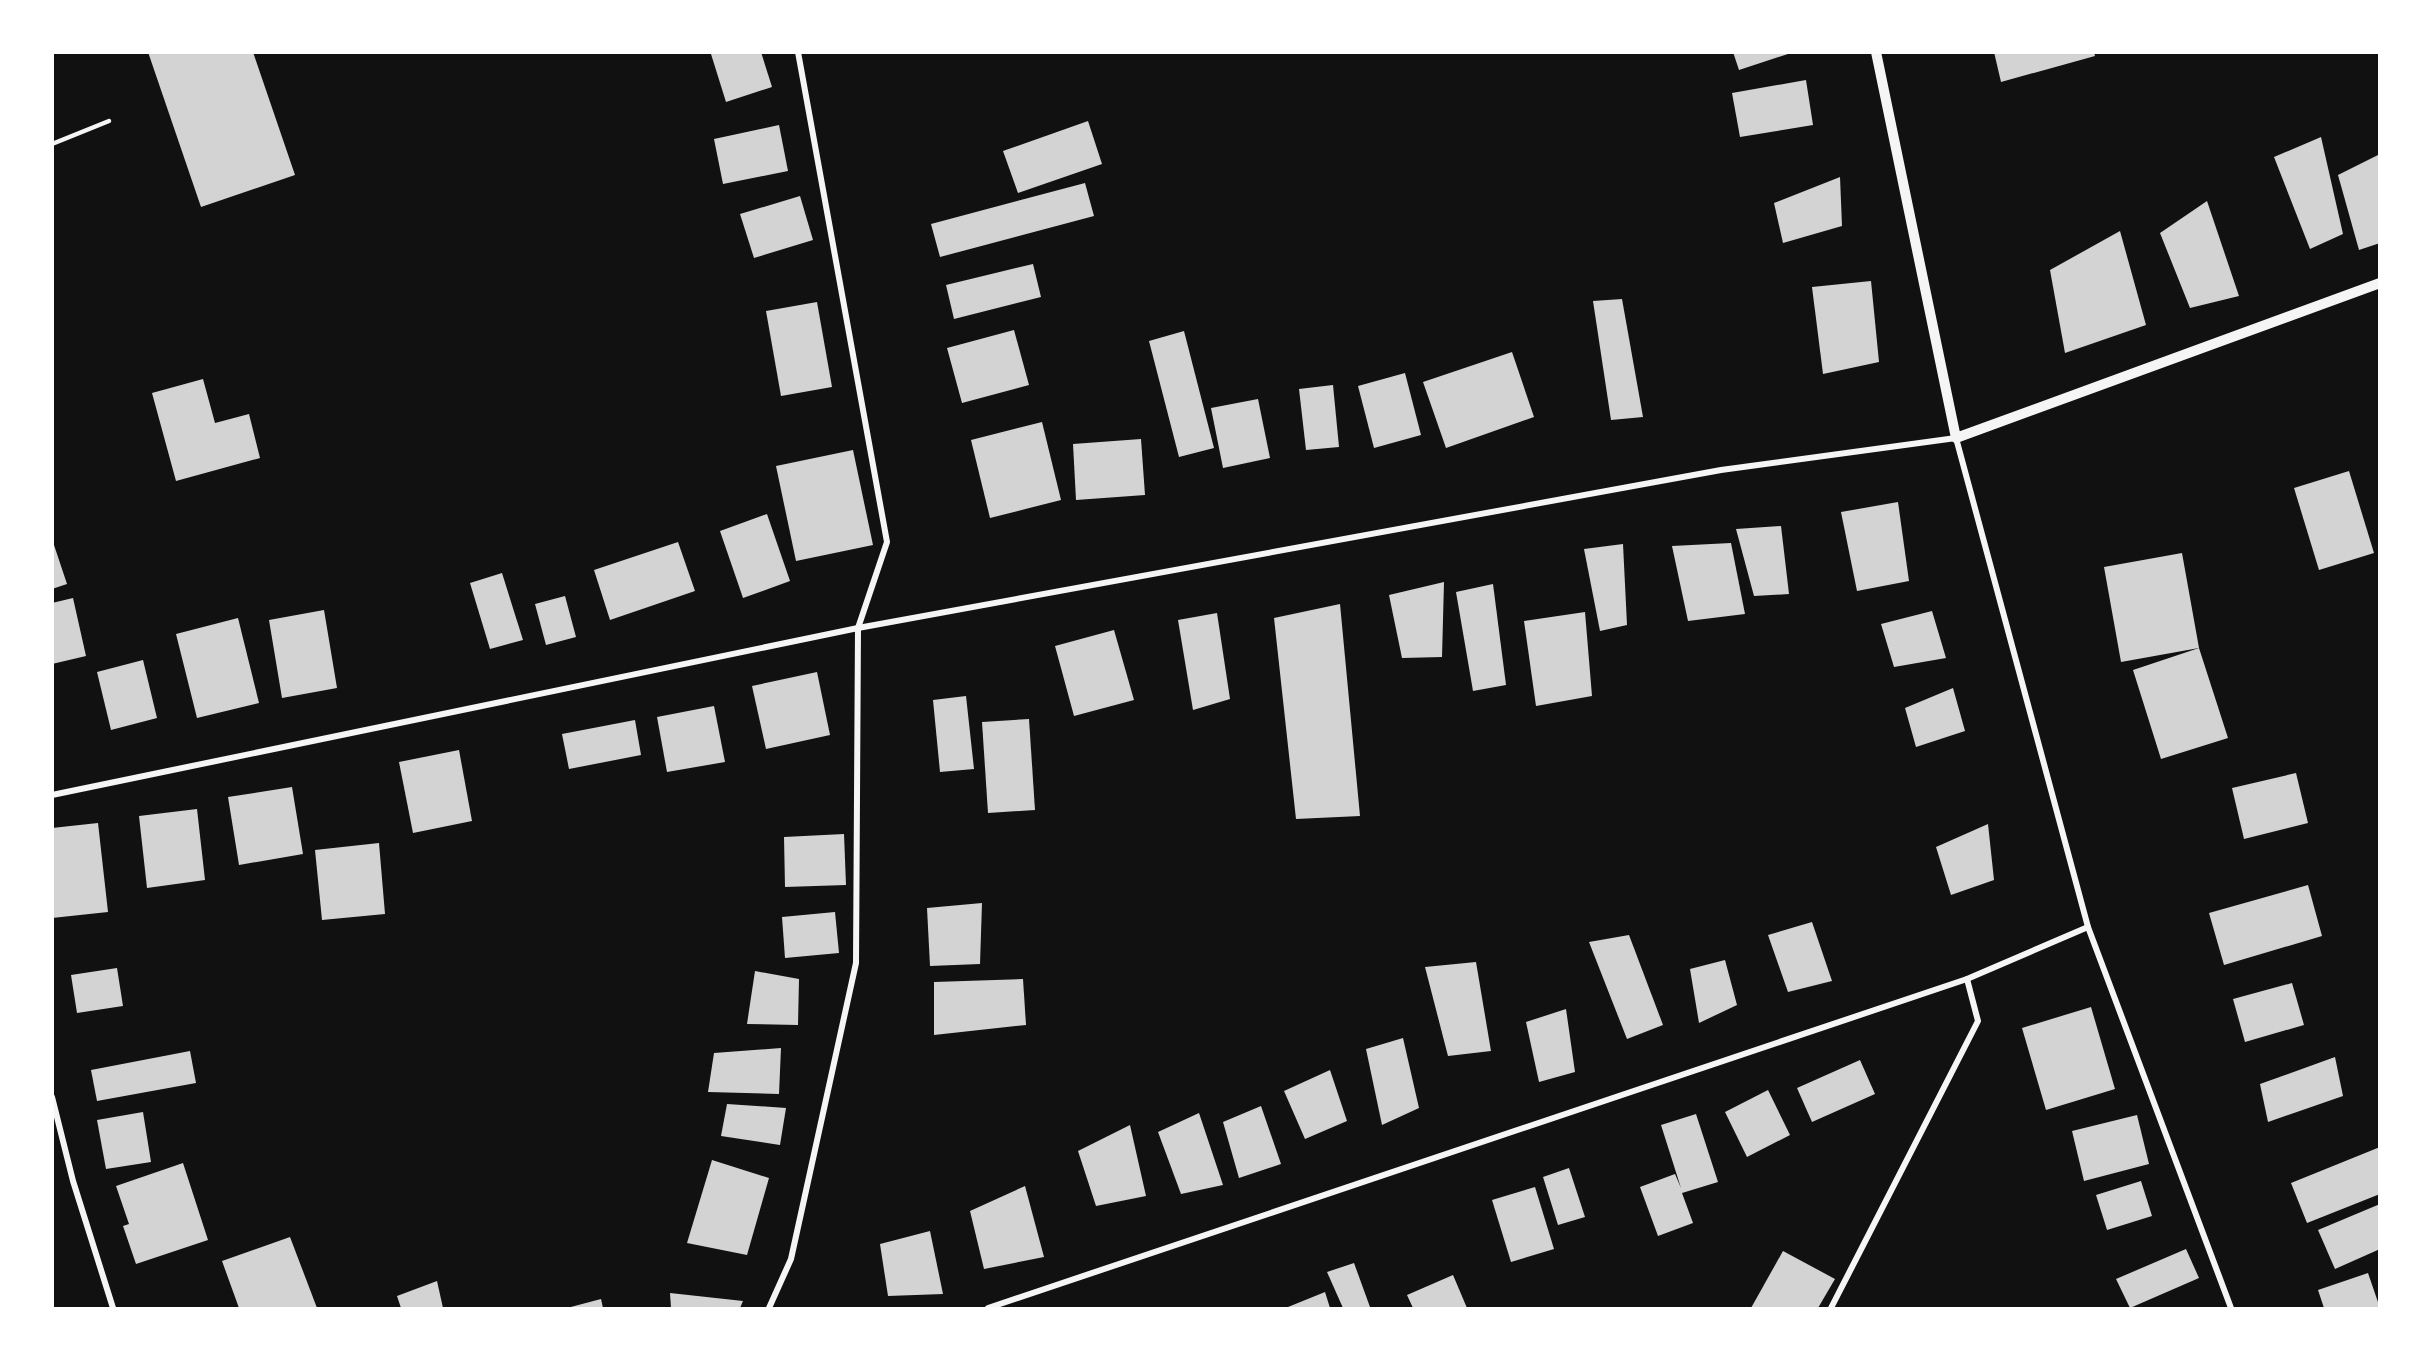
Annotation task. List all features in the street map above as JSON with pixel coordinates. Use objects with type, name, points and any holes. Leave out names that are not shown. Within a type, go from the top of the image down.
[{"type":"street","points":[[769,1308],[791,1259],[856,963],[858,628],[887,542],[798,52]]},
{"type":"street","points":[[1876,52],[1956,438],[2088,927],[2230,1308]]},
{"type":"street","points":[[52,795],[858,628],[1721,470],[1956,438],[2379,283]]},
{"type":"street","points":[[988,1308],[1967,979],[2088,927]]},
{"type":"street","points":[[1831,1308],[1978,1020],[1967,979]]},
{"type":"street","points":[[52,1097],[73,1181],[113,1308]]},
{"type":"lane","points":[[52,144],[109,122]]},
{"type":"building","points":[[148,52],[253,52],[295,175],[201,207]]},
{"type":"building","points":[[761,52],[772,87],[726,102],[711,54]]},
{"type":"building","points":[[1733,52],[1791,52],[1791,53],[1739,70]]},
{"type":"building","points":[[1994,52],[2094,52],[2095,56],[2001,82]]},
{"type":"building","points":[[1806,80],[1813,125],[1740,137],[1732,93]]},
{"type":"building","points":[[1088,121],[1102,164],[1018,193],[1003,151]]},
{"type":"building","points":[[779,125],[788,171],[723,184],[714,139]]},
{"type":"building","points":[[2321,137],[2343,234],[2310,249],[2274,157]]},
{"type":"building","points":[[2380,154],[2380,243],[2359,250],[2338,175]]},
{"type":"building","points":[[1840,177],[1842,226],[1783,243],[1774,203]]},
{"type":"building","points":[[1085,183],[1094,216],[940,257],[931,224]]},
{"type":"building","points":[[800,196],[813,240],[754,258],[740,214]]},
{"type":"building","points":[[2207,201],[2239,296],[2190,308],[2160,233]]},
{"type":"building","points":[[2120,231],[2146,325],[2065,353],[2050,270]]},
{"type":"building","points":[[1033,264],[1041,297],[954,319],[946,285]]},
{"type":"building","points":[[1871,281],[1879,362],[1823,374],[1812,287]]},
{"type":"building","points":[[1622,299],[1643,417],[1611,420],[1593,301]]},
{"type":"building","points":[[817,302],[832,387],[781,396],[766,311]]},
{"type":"building","points":[[1014,330],[1029,385],[962,403],[947,348]]},
{"type":"building","points":[[1184,331],[1214,448],[1179,457],[1149,341]]},
{"type":"building","points":[[1512,352],[1534,417],[1446,448],[1423,382]]},
{"type":"building","points":[[1405,373],[1421,435],[1374,448],[1358,386]]},
{"type":"building","points":[[203,379],[215,423],[249,414],[260,458],[176,481],[152,393]]},
{"type":"building","points":[[1333,385],[1339,447],[1306,450],[1299,389]]},
{"type":"building","points":[[1258,399],[1270,458],[1223,468],[1211,408]]},
{"type":"building","points":[[1042,422],[1061,500],[990,518],[971,440]]},
{"type":"building","points":[[1141,439],[1145,495],[1076,500],[1073,444]]},
{"type":"building","points":[[853,450],[873,545],[796,561],[776,466]]},
{"type":"building","points":[[2349,471],[2374,553],[2319,570],[2294,488]]},
{"type":"building","points":[[1898,502],[1909,581],[1857,591],[1841,512]]},
{"type":"building","points":[[767,514],[790,581],[743,598],[720,531]]},
{"type":"building","points":[[1781,526],[1789,594],[1754,596],[1736,529]]},
{"type":"building","points":[[52,539],[67,584],[52,589]]},
{"type":"building","points":[[678,542],[695,591],[610,620],[594,570]]},
{"type":"building","points":[[1731,543],[1745,614],[1688,621],[1672,546]]},
{"type":"building","points":[[1623,544],[1627,625],[1600,631],[1584,549]]},
{"type":"building","points":[[2182,553],[2199,648],[2121,662],[2104,567]]},
{"type":"building","points":[[502,573],[523,640],[490,649],[470,583]]},
{"type":"building","points":[[1444,582],[1442,657],[1402,658],[1389,595]]},
{"type":"building","points":[[1493,584],[1506,685],[1473,691],[1456,592]]},
{"type":"building","points":[[565,596],[576,637],[546,645],[535,604]]},
{"type":"building","points":[[73,598],[86,656],[52,664],[52,603]]},
{"type":"building","points":[[1340,604],[1360,816],[1296,819],[1274,618]]},
{"type":"building","points":[[324,610],[337,688],[282,698],[269,620]]},
{"type":"building","points":[[1932,611],[1946,658],[1894,667],[1881,624]]},
{"type":"building","points":[[1585,612],[1592,696],[1536,706],[1524,621]]},
{"type":"building","points":[[1217,613],[1230,699],[1193,710],[1178,620]]},
{"type":"building","points":[[238,618],[259,703],[197,718],[176,634]]},
{"type":"building","points":[[1114,630],[1134,700],[1074,716],[1055,646]]},
{"type":"building","points":[[2199,648],[2228,738],[2161,759],[2133,670]]},
{"type":"building","points":[[143,660],[157,718],[111,730],[97,672]]},
{"type":"building","points":[[817,672],[830,735],[766,749],[752,686]]},
{"type":"building","points":[[1953,688],[1965,731],[1916,747],[1905,708]]},
{"type":"building","points":[[966,696],[974,769],[940,772],[933,700]]},
{"type":"building","points":[[714,706],[725,762],[667,772],[657,717]]},
{"type":"building","points":[[1029,719],[1035,810],[988,813],[982,722]]},
{"type":"building","points":[[635,720],[641,755],[569,769],[562,734]]},
{"type":"building","points":[[459,750],[472,821],[413,833],[399,762]]},
{"type":"building","points":[[2296,773],[2308,823],[2244,839],[2232,788]]},
{"type":"building","points":[[292,787],[303,854],[239,865],[228,797]]},
{"type":"building","points":[[197,809],[205,880],[147,888],[139,816]]},
{"type":"building","points":[[98,823],[108,912],[52,918],[52,828]]},
{"type":"building","points":[[1988,824],[1994,880],[1951,895],[1936,847]]},
{"type":"building","points":[[844,834],[846,885],[785,887],[784,837]]},
{"type":"building","points":[[379,843],[385,914],[322,920],[315,850]]},
{"type":"building","points":[[2308,885],[2322,936],[2224,965],[2209,913]]},
{"type":"building","points":[[982,903],[980,964],[930,966],[927,908]]},
{"type":"building","points":[[835,912],[839,953],[785,958],[782,917]]},
{"type":"building","points":[[1812,922],[1832,981],[1788,992],[1768,935]]},
{"type":"building","points":[[1629,935],[1663,1025],[1627,1039],[1589,942]]},
{"type":"building","points":[[1725,960],[1737,1005],[1699,1023],[1690,969]]},
{"type":"building","points":[[1476,962],[1491,1051],[1448,1056],[1425,967]]},
{"type":"building","points":[[117,968],[123,1006],[77,1013],[71,975]]},
{"type":"building","points":[[755,971],[799,979],[798,1025],[747,1024]]},
{"type":"building","points":[[1023,979],[1026,1025],[934,1035],[934,982]]},
{"type":"building","points":[[2292,983],[2304,1025],[2245,1042],[2233,999]]},
{"type":"building","points":[[2091,1007],[2115,1089],[2046,1110],[2022,1028]]},
{"type":"building","points":[[1566,1009],[1575,1072],[1539,1082],[1526,1022]]},
{"type":"building","points":[[1403,1038],[1419,1108],[1382,1125],[1366,1049]]},
{"type":"building","points":[[781,1048],[779,1094],[708,1092],[714,1053]]},
{"type":"building","points":[[190,1051],[196,1083],[97,1101],[91,1070]]},
{"type":"building","points":[[2335,1057],[2343,1096],[2268,1122],[2260,1084]]},
{"type":"building","points":[[1860,1060],[1875,1094],[1812,1122],[1797,1088]]},
{"type":"building","points":[[1330,1070],[1347,1121],[1305,1139],[1284,1091]]},
{"type":"building","points":[[1768,1090],[1790,1135],[1747,1157],[1725,1112]]},
{"type":"building","points":[[727,1104],[786,1108],[780,1145],[721,1136]]},
{"type":"building","points":[[1261,1106],[1281,1164],[1239,1178],[1223,1122]]},
{"type":"building","points":[[143,1112],[151,1162],[106,1169],[97,1120]]},
{"type":"building","points":[[1199,1113],[1223,1185],[1181,1194],[1158,1132]]},
{"type":"building","points":[[1696,1114],[1718,1182],[1682,1193],[1693,1223],[1658,1236],[1640,1187],[1675,1174],[1681,1188],[1661,1125]]},
{"type":"building","points":[[2137,1115],[2149,1164],[2084,1181],[2072,1131]]},
{"type":"building","points":[[1130,1125],[1146,1196],[1096,1206],[1078,1151]]},
{"type":"building","points":[[2380,1147],[2380,1194],[2307,1223],[2291,1183]]},
{"type":"building","points":[[712,1160],[769,1178],[747,1255],[687,1243]]},
{"type":"building","points":[[183,1163],[208,1240],[136,1264],[123,1226],[129,1224],[116,1186]]},
{"type":"building","points":[[1569,1168],[1585,1217],[1558,1225],[1543,1177]]},
{"type":"building","points":[[2141,1181],[2152,1216],[2107,1230],[2096,1195]]},
{"type":"building","points":[[1025,1186],[1044,1257],[984,1269],[970,1211]]},
{"type":"building","points":[[1535,1187],[1554,1249],[1511,1262],[1492,1200]]},
{"type":"building","points":[[2380,1204],[2380,1249],[2335,1269],[2318,1230]]},
{"type":"building","points":[[930,1231],[943,1294],[888,1296],[880,1244]]},
{"type":"building","points":[[290,1237],[317,1308],[239,1308],[222,1261]]},
{"type":"building","points":[[2186,1249],[2199,1278],[2130,1308],[2116,1279]]},
{"type":"building","points":[[1783,1251],[1835,1279],[1818,1308],[1751,1308]]},
{"type":"building","points":[[1354,1263],[1370,1307],[1368,1308],[1343,1308],[1327,1272]]},
{"type":"building","points":[[2368,1273],[2380,1308],[2324,1308],[2318,1290]]},
{"type":"building","points":[[1453,1275],[1467,1308],[1413,1308],[1407,1295]]},
{"type":"building","points":[[437,1281],[443,1308],[401,1308],[397,1296]]},
{"type":"building","points":[[1325,1292],[1330,1308],[1288,1307]]},
{"type":"building","points":[[670,1293],[743,1301],[740,1308],[671,1308]]},
{"type":"building","points":[[601,1299],[603,1308],[567,1308]]}]
